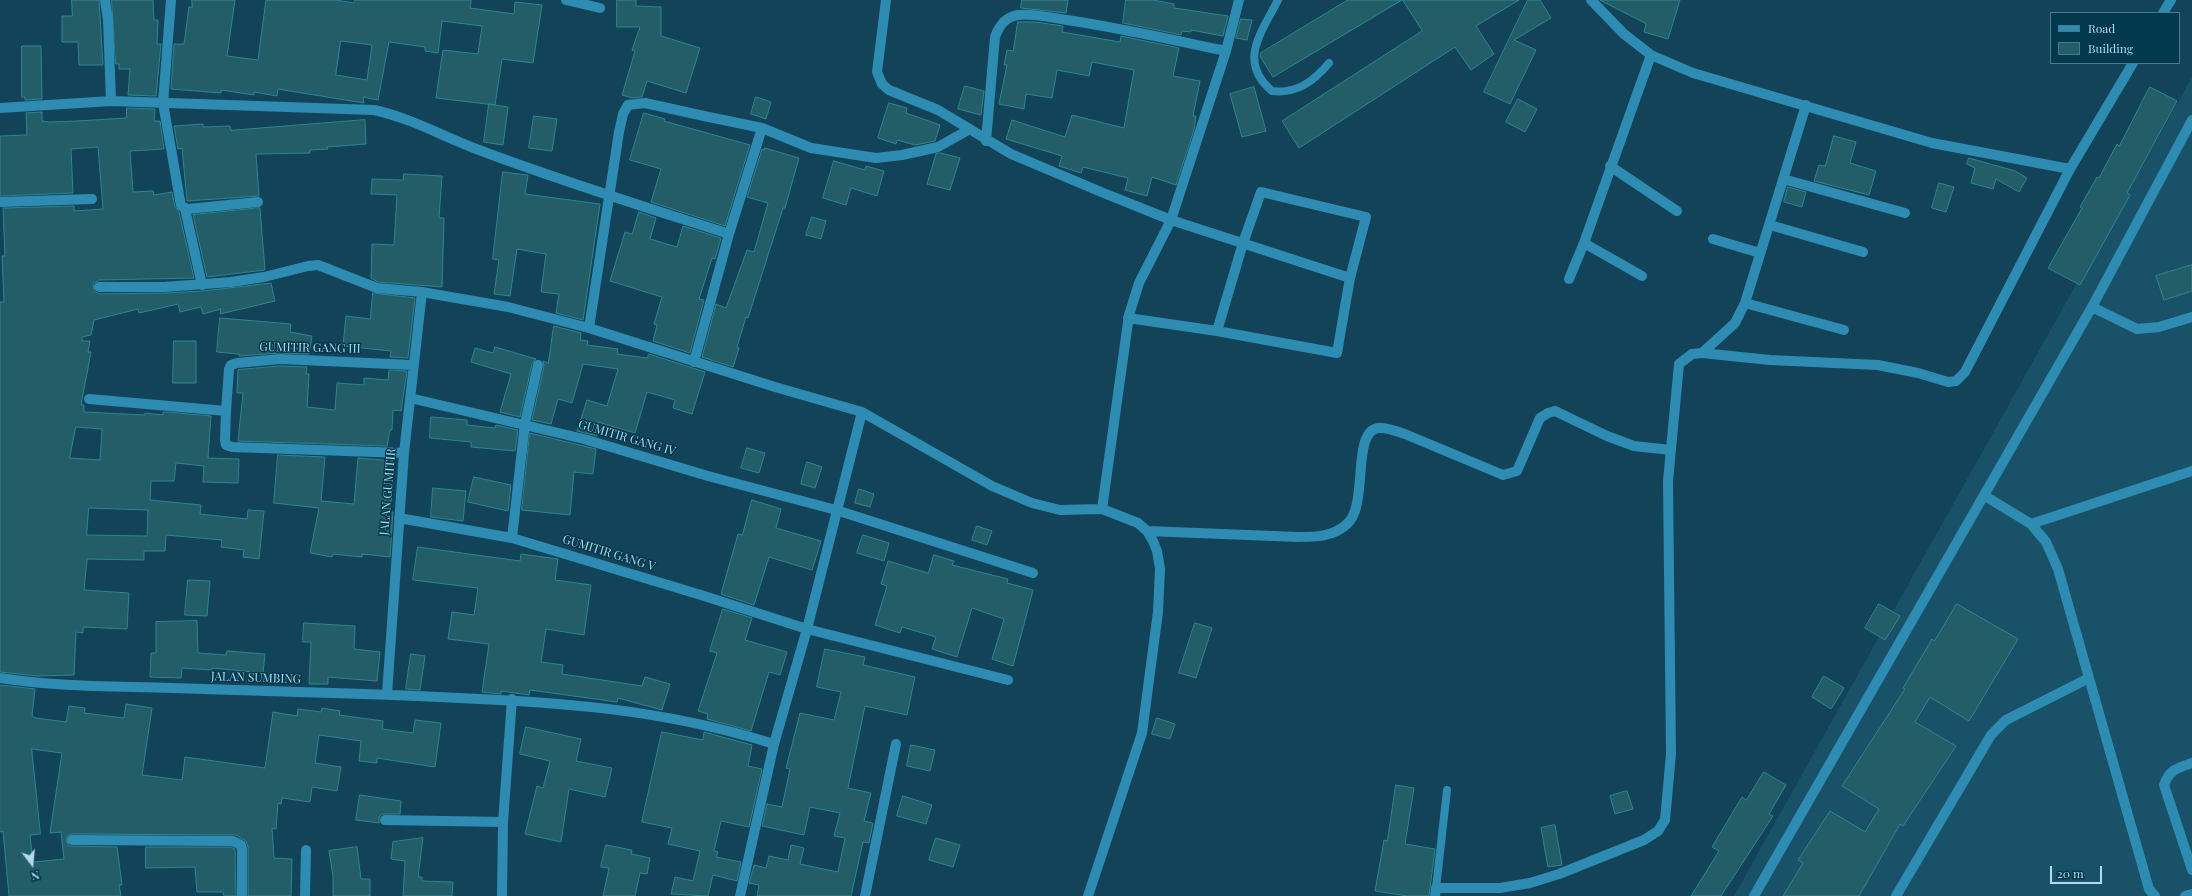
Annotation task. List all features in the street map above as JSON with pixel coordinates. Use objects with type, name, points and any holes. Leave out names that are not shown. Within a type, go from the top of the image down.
[{"type":"street","points":[[105,0],[108,20],[111,101]]},
{"type":"street","points":[[171,0],[163,103],[180,204],[184,209],[202,285]]},
{"type":"street","points":[[566,0],[600,8]]},
{"type":"street","points":[[886,0],[877,68],[878,78],[889,90],[938,110],[970,129],[986,141],[1030,163],[1171,220],[1350,278]]},
{"type":"street","points":[[1102,509],[1128,318],[1138,283],[1171,220],[1226,51],[1239,0]]},
{"type":"street","points":[[1590,0],[1624,34],[1651,54],[1693,73],[1932,143],[2070,169]]},
{"type":"street","points":[[2164,12],[2171,0]]},
{"type":"street","points":[[986,141],[995,37],[999,27],[1010,18],[1018,15],[1114,27],[1226,51]]},
{"type":"street","points":[[1569,279],[1584,243],[1610,166],[1651,54]]},
{"type":"street","points":[[1436,892],[1500,888],[1530,883],[1559,874],[1644,840],[1658,830],[1665,820],[1671,754],[1668,481],[1679,364],[1692,354],[1702,353],[1770,360],[1878,365],[1918,373],[1948,382],[1956,380],[1965,372],[2070,169],[2133,64]]},
{"type":"street","points":[[0,108],[111,101],[374,110],[396,116],[478,150],[609,196],[729,234]]},
{"type":"street","points":[[589,328],[623,114],[628,105],[633,103],[645,104],[762,128],[811,148],[876,158],[902,155],[938,147],[970,129]]},
{"type":"street","points":[[1702,353],[1735,323],[1745,303],[1806,105]]},
{"type":"street","points":[[1754,896],[1985,496],[2092,307],[2192,120]]},
{"type":"street","points":[[694,362],[729,234],[762,128]]},
{"type":"street","points":[[1610,166],[1678,211]]},
{"type":"street","points":[[1783,179],[1905,213]]},
{"type":"street","points":[[1128,318],[1217,331],[1337,353],[1350,278],[1366,217],[1261,192],[1243,243],[1217,331]]},
{"type":"street","points":[[0,202],[92,199]]},
{"type":"street","points":[[184,209],[258,202]]},
{"type":"street","points":[[1770,225],[1863,252]]},
{"type":"street","points":[[1713,239],[1760,253]]},
{"type":"street","points":[[1584,243],[1642,276]]},
{"type":"street","points":[[99,287],[135,288],[202,285],[264,277],[313,265],[323,266],[358,282],[377,288],[422,292],[508,307],[589,328],[694,362],[862,412],[992,486],[1032,503],[1060,510],[1102,509],[1138,523],[1147,531],[1157,551],[1160,569],[1158,612],[1146,714],[1142,733],[1088,896]]},
{"type":"street","name":"JALAN GUMITIR","points":[[387,694],[404,453],[422,292]]},
{"type":"street","points":[[1745,303],[1844,330]]},
{"type":"street","points":[[2092,307],[2137,329],[2159,327],[2192,317]]},
{"type":"street","name":"GUMITIR GANG III","points":[[404,453],[228,447],[226,440],[226,411],[229,369],[231,365],[237,363],[280,359],[413,365]]},
{"type":"street","points":[[512,538],[525,423],[538,365]]},
{"type":"street","name":"GUMITIR GANG IV","points":[[410,398],[525,423],[836,510],[1034,573]]},
{"type":"street","points":[[89,399],[226,411]]},
{"type":"street","points":[[1147,531],[1298,537],[1321,537],[1335,532],[1347,524],[1356,512],[1360,488],[1363,444],[1367,434],[1377,428],[1390,429],[1404,434],[1503,475],[1517,471],[1540,418],[1548,412],[1555,411],[1607,436],[1634,446],[1671,450]]},
{"type":"street","points":[[740,896],[774,744],[807,629],[862,412]]},
{"type":"street","points":[[2031,524],[2192,471]]},
{"type":"street","points":[[1985,496],[2031,524],[2046,542],[2058,569],[2149,889],[2155,896]]},
{"type":"street","name":"GUMITIR GANG V","points":[[399,518],[512,538],[701,594],[807,629],[1008,680]]},
{"type":"street","name":"JALAN SUMBING","points":[[0,678],[92,686],[387,694],[512,699],[600,706],[663,715],[703,724],[774,744]]},
{"type":"street","points":[[1896,896],[1991,735],[2006,720],[2089,678]]},
{"type":"street","points":[[502,896],[503,822],[512,699]]},
{"type":"street","points":[[865,896],[896,744]]},
{"type":"street","points":[[2192,763],[2178,767],[2168,775],[2164,785],[2192,870]]},
{"type":"street","points":[[385,820],[503,822]]},
{"type":"street","points":[[72,840],[233,841],[241,845],[242,849],[242,896]]},
{"type":"street","points":[[305,896],[306,850]]},
{"type":"street","points":[[2185,896],[2192,894]]},
{"type":"lane","points":[[1278,0],[1260,32],[1255,48],[1255,66],[1264,84],[1272,91],[1292,91],[1313,80],[1330,63]]},
{"type":"lane","points":[[1436,892],[1448,790]]},
{"type":"shaded area","points":[[2192,77],[2192,896],[1734,896]]},
{"type":"building","points":[[72,0],[99,0],[103,65],[79,65],[78,42],[62,42],[62,16],[72,16]]},
{"type":"building","points":[[112,0],[153,0],[154,20],[158,20],[157,44],[161,44],[156,96],[128,95],[130,69],[119,69],[119,64],[116,64]]},
{"type":"building","points":[[192,0],[235,0],[227,56],[258,60],[266,0],[335,0],[354,3],[355,0],[471,0],[470,8],[514,14],[515,2],[542,5],[533,63],[502,59],[495,105],[436,98],[443,50],[478,54],[482,26],[442,21],[438,53],[425,51],[425,47],[389,42],[378,100],[363,97],[364,103],[278,89],[277,96],[254,92],[254,95],[221,90],[221,93],[171,89],[174,44],[184,44],[189,7],[192,7]],"holes":[[[341,41],[372,45],[367,80],[336,75]]]},
{"type":"building","points":[[617,0],[636,0],[636,6],[661,7],[661,36],[700,48],[686,93],[647,81],[642,97],[632,98],[622,95],[635,51],[632,50],[640,27],[617,27]]},
{"type":"building","points":[[1022,0],[1068,0],[1066,13],[1021,8]]},
{"type":"building","points":[[1126,0],[1153,0],[1174,4],[1174,8],[1228,16],[1223,36],[1191,30],[1191,32],[1182,31],[1181,35],[1123,23]]},
{"type":"building","points":[[1348,0],[1402,0],[1273,77],[1260,56],[1261,53]]},
{"type":"building","points":[[1403,0],[1519,0],[1476,26],[1494,54],[1471,70],[1455,47],[1299,148],[1282,121],[1422,31]]},
{"type":"building","points":[[1528,0],[1540,0],[1551,18],[1514,40],[1536,50],[1510,104],[1484,92]]},
{"type":"building","points":[[1600,0],[1680,0],[1668,39],[1644,32],[1646,24]]},
{"type":"building","points":[[1241,19],[1252,20],[1247,40],[1236,38]]},
{"type":"building","points":[[1018,22],[1035,22],[1063,26],[1062,32],[1120,42],[1121,36],[1179,48],[1173,76],[1200,81],[1193,116],[1196,116],[1194,130],[1176,185],[1152,177],[1147,196],[1125,190],[1128,178],[1083,167],[1081,173],[1059,166],[1062,156],[1006,139],[1012,120],[1065,137],[1072,115],[1124,128],[1134,70],[1092,62],[1089,76],[1057,70],[1052,98],[1026,94],[1024,109],[999,104],[1007,65],[1004,65],[1007,50],[1013,51]]},
{"type":"building","points":[[22,46],[41,46],[42,99],[25,100],[25,97],[22,97]]},
{"type":"building","points":[[965,86],[984,91],[981,115],[958,109]]},
{"type":"building","points":[[1254,87],[1266,131],[1242,137],[1230,94]]},
{"type":"building","points":[[2150,87],[2177,101],[2127,193],[2130,195],[2080,285],[2048,268],[2082,208],[2080,207],[2097,177],[2099,178],[2117,144],[2119,146]]},
{"type":"building","points":[[756,97],[771,102],[766,119],[751,114]]},
{"type":"building","points":[[1518,99],[1537,109],[1525,132],[1506,122]]},
{"type":"building","points":[[889,103],[907,108],[906,113],[940,125],[935,141],[915,145],[897,140],[896,144],[878,138]]},
{"type":"building","points":[[489,104],[508,107],[503,145],[484,142]]},
{"type":"building","points":[[127,108],[155,109],[154,121],[160,121],[164,149],[130,151],[133,192],[153,191],[154,195],[172,192],[175,207],[179,212],[194,278],[99,280],[93,284],[94,291],[99,294],[164,293],[203,291],[271,283],[275,301],[220,314],[221,309],[203,314],[201,307],[180,312],[178,304],[139,313],[138,309],[94,320],[91,335],[82,337],[82,341],[90,341],[88,352],[91,352],[81,405],[84,405],[84,412],[144,415],[145,413],[163,415],[163,412],[167,412],[211,416],[208,458],[239,459],[238,483],[203,482],[204,466],[176,463],[174,481],[151,481],[150,500],[201,505],[200,514],[247,519],[248,510],[264,511],[259,559],[243,557],[244,550],[221,547],[222,540],[166,535],[165,551],[144,551],[144,560],[87,559],[84,590],[129,593],[127,629],[83,627],[83,633],[76,632],[74,675],[37,676],[0,672],[0,302],[4,302],[2,256],[5,256],[3,208],[74,206],[74,211],[103,209],[98,147],[71,149],[73,193],[0,196],[0,136],[27,135],[26,113],[42,112],[42,121],[49,122],[126,118]],"holes":[[[76,427],[102,429],[100,460],[70,458]],[[89,508],[148,510],[147,536],[87,535]]]},
{"type":"building","points":[[644,113],[665,119],[664,121],[750,145],[725,226],[651,202],[661,169],[630,160]]},
{"type":"building","points":[[534,116],[557,119],[552,151],[529,148]]},
{"type":"building","points":[[365,120],[366,144],[327,147],[328,149],[310,150],[310,153],[256,154],[259,196],[187,201],[182,148],[178,149],[174,126],[203,124],[203,127],[230,126],[231,130]]},
{"type":"building","points":[[1834,136],[1856,142],[1850,163],[1876,171],[1869,195],[1814,181],[1819,165],[1825,166]]},
{"type":"building","points":[[765,148],[799,158],[785,208],[783,208],[748,318],[746,317],[733,367],[702,357],[716,304],[726,308],[747,250],[754,252],[768,203],[747,197],[762,149],[764,150]]},
{"type":"building","points":[[941,153],[960,158],[950,190],[927,184],[936,154]]},
{"type":"building","points":[[1969,158],[2015,171],[2027,178],[2019,192],[1996,179],[1993,189],[1971,183],[1975,168],[1967,164]]},
{"type":"building","points":[[834,161],[865,170],[866,166],[884,171],[877,196],[851,188],[846,205],[823,198]]},
{"type":"building","points":[[503,172],[528,175],[525,194],[600,204],[583,320],[556,313],[559,294],[541,292],[546,254],[517,249],[510,296],[494,294],[499,260],[493,259]]},
{"type":"building","points":[[404,174],[442,176],[439,218],[444,218],[442,287],[378,282],[371,278],[372,244],[394,245],[397,195],[371,194],[372,179],[403,180]]},
{"type":"building","points":[[1939,183],[1954,187],[1946,212],[1932,208]]},
{"type":"building","points":[[1788,187],[1806,192],[1802,207],[1784,202]]},
{"type":"building","points":[[260,208],[265,270],[207,277],[193,215]]},
{"type":"building","points":[[639,212],[656,218],[650,239],[677,247],[683,226],[721,238],[715,259],[712,258],[699,299],[704,300],[690,353],[653,341],[657,325],[654,324],[662,297],[610,281],[625,232],[632,234]]},
{"type":"building","points":[[812,217],[826,221],[821,239],[806,235]]},
{"type":"building","points":[[2192,265],[2192,291],[2164,300],[2156,276]]},
{"type":"building","points":[[373,293],[415,298],[408,358],[390,357],[391,351],[343,346],[346,316],[370,319]]},
{"type":"building","points":[[220,318],[291,324],[290,332],[312,336],[309,354],[280,353],[239,356],[239,354],[217,352]]},
{"type":"building","points":[[554,326],[581,333],[580,340],[588,341],[587,345],[618,349],[617,354],[647,358],[649,354],[705,372],[692,414],[673,408],[675,400],[647,392],[635,433],[598,422],[597,436],[577,431],[587,400],[607,406],[618,369],[583,364],[572,403],[558,399],[551,424],[532,420],[544,366],[543,361],[548,363]]},
{"type":"building","points":[[174,341],[196,341],[196,383],[173,383]]},
{"type":"building","points":[[495,347],[536,359],[532,364],[520,417],[500,412],[511,374],[471,362],[475,348],[493,353]]},
{"type":"building","points":[[280,366],[307,367],[306,374],[309,374],[307,407],[335,410],[337,383],[364,385],[364,378],[388,380],[389,370],[407,371],[401,411],[393,410],[392,430],[390,430],[387,446],[238,441],[243,393],[237,393],[238,370]]},
{"type":"building","points":[[431,417],[467,420],[467,425],[495,428],[496,425],[518,430],[515,451],[471,447],[471,442],[430,438]]},
{"type":"building","points":[[530,433],[596,449],[593,474],[574,472],[570,515],[522,510]]},
{"type":"building","points":[[747,448],[765,453],[759,473],[741,468]]},
{"type":"building","points":[[278,455],[325,457],[321,501],[354,504],[358,458],[395,461],[390,512],[393,512],[390,557],[362,554],[362,557],[333,554],[332,557],[310,553],[319,508],[274,503]]},
{"type":"building","points":[[807,462],[822,467],[815,488],[801,484]]},
{"type":"building","points":[[474,477],[511,485],[508,511],[468,502]]},
{"type":"building","points":[[433,488],[466,491],[463,521],[431,517]]},
{"type":"building","points":[[859,489],[874,494],[870,507],[855,503]]},
{"type":"building","points":[[752,500],[781,509],[776,528],[821,541],[812,570],[769,557],[754,605],[721,594],[738,534],[742,535]]},
{"type":"building","points":[[977,526],[992,531],[987,545],[972,540]]},
{"type":"building","points":[[863,535],[889,543],[884,561],[857,553]]},
{"type":"building","points":[[418,547],[520,561],[521,554],[558,559],[555,580],[591,585],[584,635],[546,629],[541,662],[563,665],[562,674],[642,686],[645,677],[670,684],[662,710],[618,698],[617,702],[530,690],[529,695],[501,691],[501,694],[482,692],[489,644],[448,639],[452,612],[474,615],[478,588],[413,580]]},
{"type":"building","points":[[934,555],[954,561],[952,565],[1008,579],[1007,583],[1033,590],[1013,666],[992,659],[1004,619],[972,608],[957,657],[932,649],[936,637],[902,627],[900,633],[875,625],[887,586],[881,584],[888,561],[928,573]]},
{"type":"building","points":[[188,580],[210,581],[207,616],[185,615]]},
{"type":"building","points":[[1879,604],[1900,616],[1885,640],[1865,628]]},
{"type":"building","points":[[1957,604],[2018,639],[1969,721],[1930,697],[1915,722],[1956,746],[1903,826],[1900,824],[1859,896],[1783,896],[1803,863],[1798,860],[1830,811],[1865,832],[1879,809],[1842,786],[1905,689],[1903,688],[1932,639],[1934,641]]},
{"type":"building","points":[[723,609],[752,618],[745,640],[787,652],[780,675],[769,672],[751,731],[707,719],[708,714],[698,711],[717,653],[710,651]]},
{"type":"building","points":[[197,621],[198,653],[226,655],[227,651],[265,654],[263,673],[212,668],[212,670],[182,668],[181,678],[150,677],[151,653],[156,653],[156,622]]},
{"type":"building","points":[[304,623],[355,626],[354,649],[380,652],[377,681],[328,677],[328,684],[309,684],[311,642],[303,642]]},
{"type":"building","points":[[1195,623],[1212,628],[1196,678],[1179,673]]},
{"type":"building","points":[[825,649],[865,657],[863,665],[915,677],[907,715],[865,706],[848,788],[871,793],[864,821],[873,823],[869,843],[863,842],[851,896],[757,896],[759,885],[749,883],[754,865],[766,868],[769,856],[788,860],[791,845],[804,848],[800,864],[838,872],[845,838],[834,836],[840,813],[810,807],[804,835],[762,826],[767,804],[782,807],[790,769],[786,768],[800,713],[834,720],[841,692],[817,687]]},
{"type":"building","points":[[411,654],[425,656],[420,690],[406,689]]},
{"type":"building","points":[[1824,676],[1844,688],[1831,709],[1812,697]]},
{"type":"building","points":[[0,685],[35,689],[32,716],[36,718],[66,722],[69,706],[85,708],[84,713],[124,718],[126,704],[152,708],[142,775],[182,780],[185,757],[265,768],[273,712],[297,716],[298,709],[321,712],[322,708],[340,711],[339,715],[383,721],[382,729],[413,733],[415,720],[441,723],[435,767],[377,758],[377,763],[359,761],[361,741],[319,735],[315,763],[341,767],[337,791],[312,787],[310,802],[282,798],[281,804],[278,803],[276,829],[272,828],[274,858],[292,859],[291,896],[248,896],[248,847],[246,841],[236,835],[72,834],[68,835],[66,840],[69,846],[117,847],[122,885],[119,885],[121,896],[9,896],[3,831],[0,832]],"holes":[[[32,749],[62,753],[50,833],[61,832],[64,859],[33,862],[30,835],[40,834]]]},
{"type":"building","points":[[1157,718],[1175,724],[1170,739],[1152,734]]},
{"type":"building","points":[[526,727],[581,739],[576,761],[612,768],[605,797],[569,789],[561,842],[525,834],[537,786],[543,788],[550,761],[520,754]]},
{"type":"building","points":[[662,732],[703,740],[704,732],[752,745],[748,766],[762,769],[749,827],[721,821],[714,851],[718,852],[716,857],[741,862],[737,881],[713,875],[708,896],[671,894],[675,877],[693,881],[700,851],[668,844],[672,828],[642,822]]},
{"type":"building","points":[[911,745],[935,750],[930,771],[907,766]]},
{"type":"building","points":[[1764,772],[1786,785],[1769,814],[1773,816],[1721,896],[1691,896],[1719,851],[1712,847],[1742,797],[1746,800]]},
{"type":"building","points":[[1396,785],[1414,788],[1405,844],[1435,849],[1429,896],[1407,896],[1375,891],[1384,840],[1387,841]]},
{"type":"building","points":[[1627,791],[1633,809],[1615,814],[1610,796]]},
{"type":"building","points":[[360,795],[401,801],[400,814],[382,814],[379,817],[379,823],[356,820]]},
{"type":"building","points":[[903,796],[932,805],[926,824],[897,816]]},
{"type":"building","points":[[1555,825],[1562,865],[1548,867],[1541,828]]},
{"type":"building","points":[[423,838],[418,877],[422,877],[422,881],[453,882],[452,896],[403,896],[405,861],[391,859],[393,842]]},
{"type":"building","points":[[936,838],[960,845],[953,867],[929,860]]},
{"type":"building","points":[[606,845],[632,850],[631,854],[650,858],[647,874],[640,873],[635,896],[603,896],[609,868],[601,867]]},
{"type":"building","points":[[146,847],[231,847],[235,849],[236,896],[224,896],[223,892],[197,892],[195,867],[146,868]]},
{"type":"building","points":[[357,847],[361,879],[370,879],[370,896],[333,896],[333,876],[329,851]]}]
